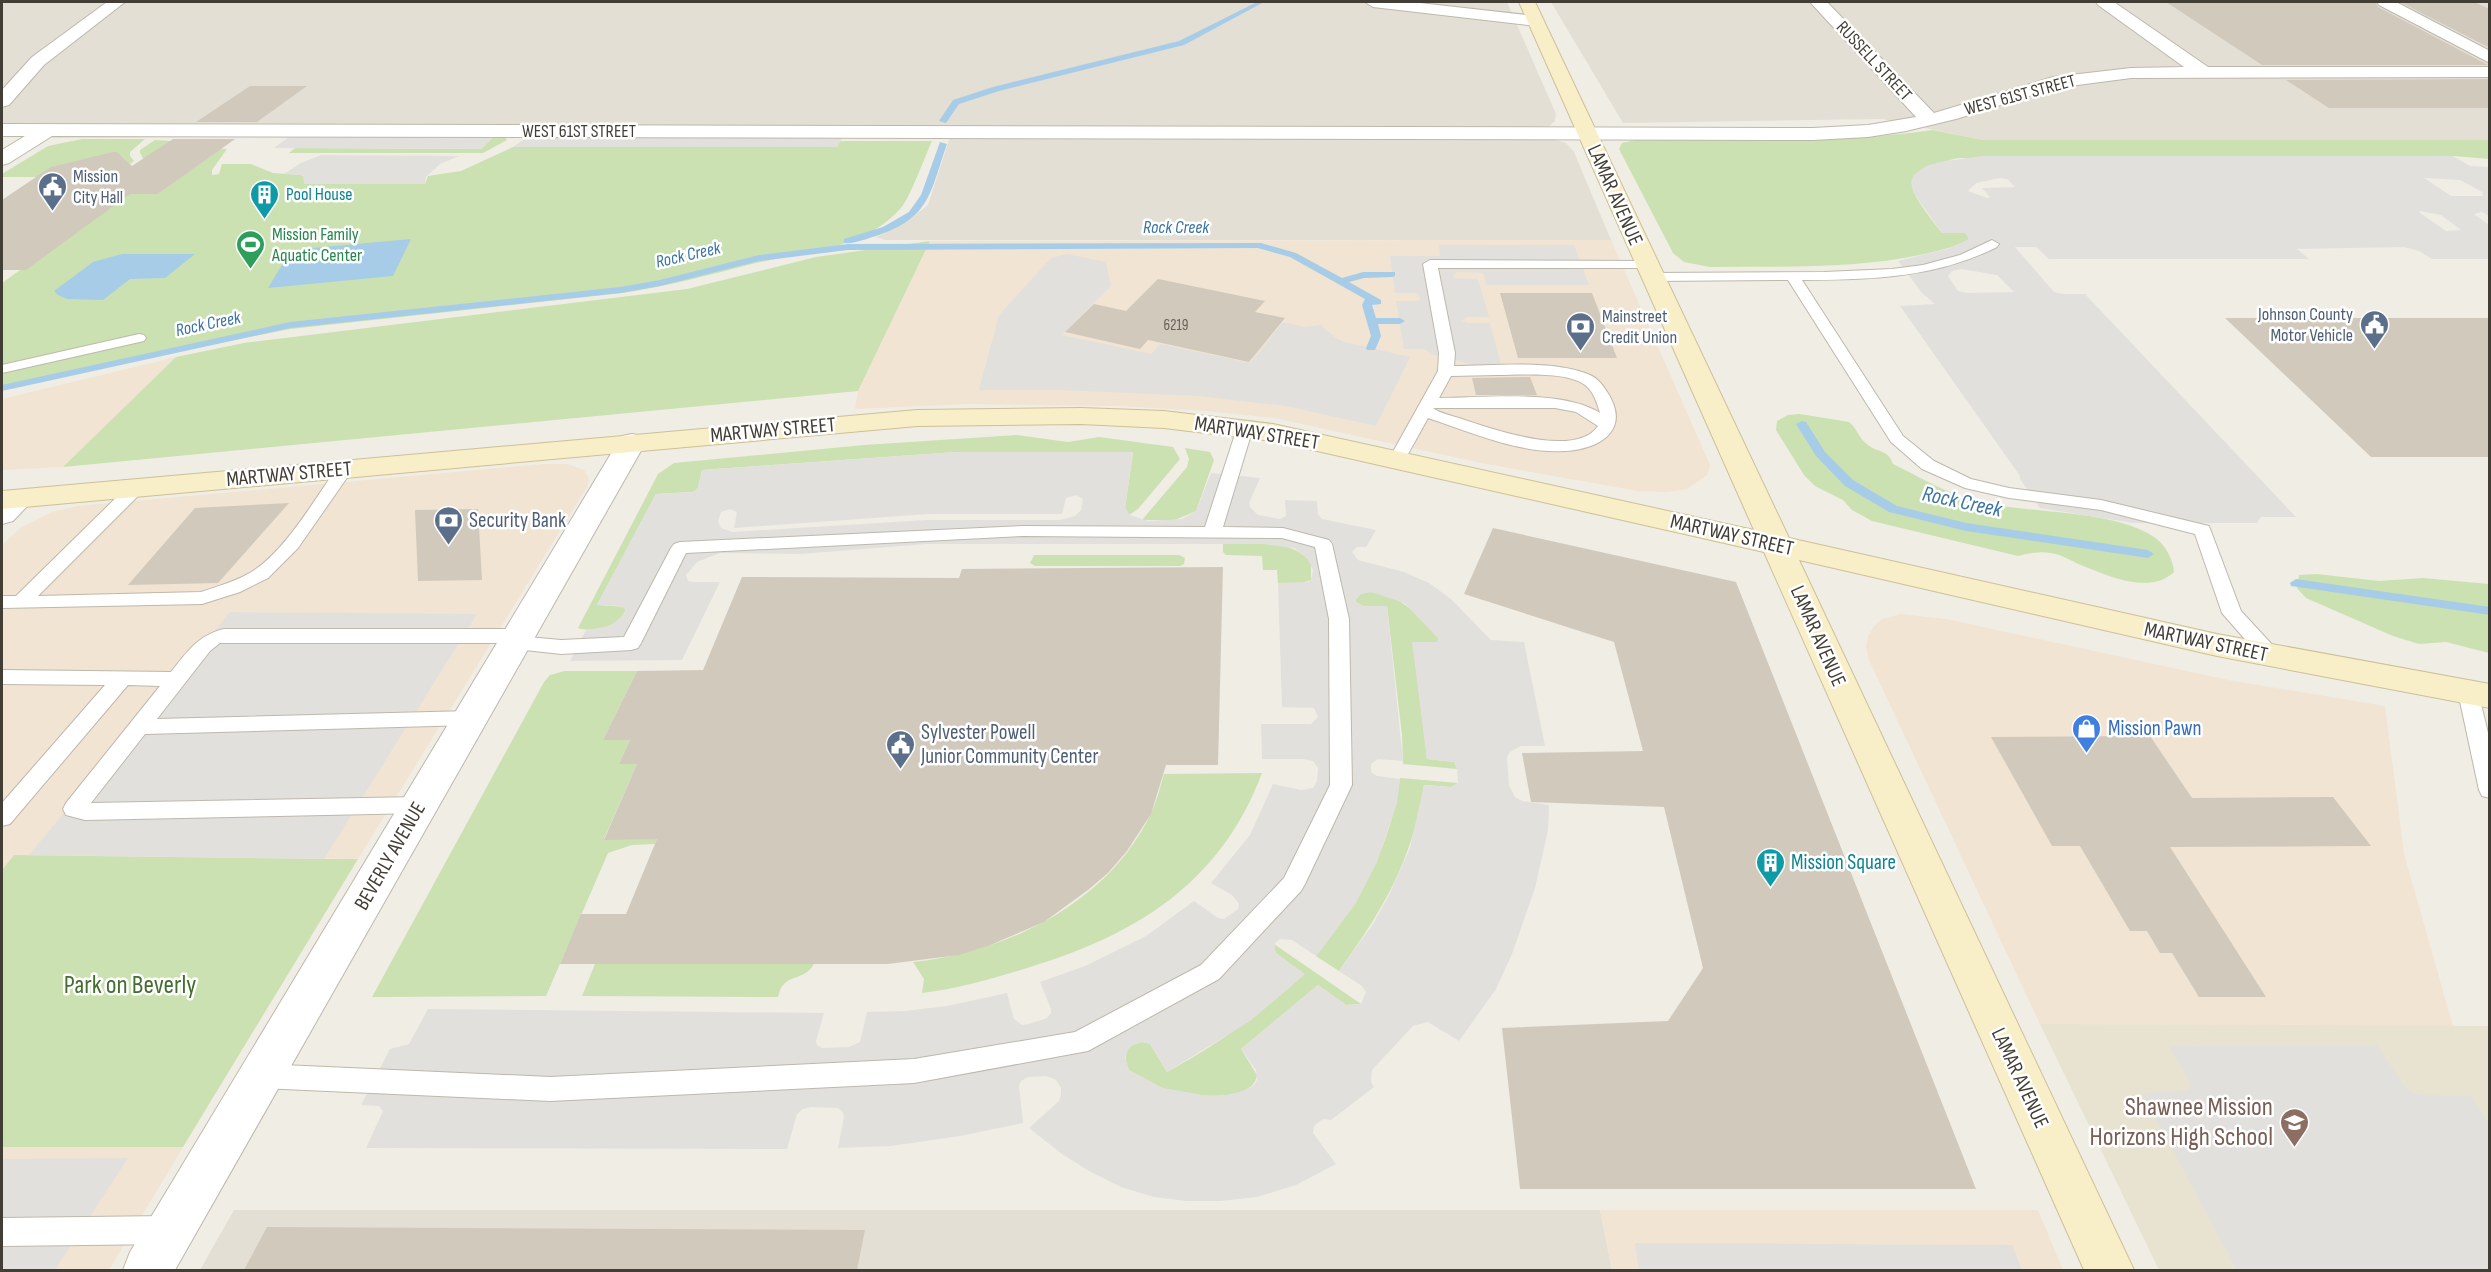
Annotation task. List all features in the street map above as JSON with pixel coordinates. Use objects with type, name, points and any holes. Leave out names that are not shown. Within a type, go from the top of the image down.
[{"type":"street","points":[[2,101],[38,61],[117,2]]},
{"type":"street","points":[[1373,2],[1536,21]]},
{"type":"street","name":"LAMAR AVENUE","points":[[1527,2],[2109,1270]]},
{"type":"street","name":"RUSSELL STREET","points":[[1818,2],[1930,120]]},
{"type":"street","points":[[2104,2],[2200,71]]},
{"type":"street","points":[[2385,2],[2490,58]]},
{"type":"street","name":"WEST 61ST STREET","points":[[2,130],[1820,133],[1877,130],[1930,120],[2067,80],[2131,73],[2200,71],[2490,72]]},
{"type":"street","points":[[2,159],[48,130]]},
{"type":"street","name":"MARTWAY STREET","points":[[7,505],[136,488],[917,418],[1028,416],[1151,418],[1245,428],[1397,459],[2271,656],[2479,694]]},
{"type":"street","name":"BEVERLY AVENUE","points":[[148,1270],[632,442]]},
{"type":"lane","points":[[1397,459],[1434,391],[1447,353],[1430,264],[1793,276],[1892,273],[1923,269],[1965,258],[1992,244]]},
{"type":"lane","points":[[1793,276],[1897,439],[1928,465],[1965,483],[2009,493],[2101,505],[2203,530],[2232,613],[2271,656]]},
{"type":"lane","points":[[2,369],[139,338]]},
{"type":"lane","points":[[1564,373],[1587,379],[1602,394],[1608,420],[1596,438],[1580,444],[1562,447],[1539,445],[1519,441],[1434,391],[1564,373]]},
{"type":"lane","points":[[1434,391],[1555,403],[1581,408],[1608,420]]},
{"type":"lane","points":[[1212,532],[1245,428]]},
{"type":"lane","points":[[2,602],[79,603],[202,598],[233,588],[261,574],[292,544],[345,469]]},
{"type":"lane","points":[[21,602],[136,488]]},
{"type":"lane","points":[[261,1076],[550,1089],[914,1071],[1079,1043],[1210,972],[1293,884],[1341,785],[1339,619],[1323,544],[1283,533],[1023,531],[681,548],[631,643],[561,647],[517,639],[224,636],[214,638],[203,646],[74,808],[85,812],[420,805]]},
{"type":"lane","points":[[2,677],[177,679]]},
{"type":"lane","points":[[2,818],[122,679]]},
{"type":"lane","points":[[2479,694],[2490,790]]},
{"type":"lane","points":[[139,727],[471,718]]},
{"type":"lane","points":[[2,1232],[171,1230]]},
{"type":"shaded area","points":[[2,2],[1507,2],[1556,114],[1555,121],[1549,126],[1533,128],[2,123]]},
{"type":"shaded area","points":[[1551,2],[2489,2],[2489,140],[1983,140],[1883,119],[1623,123]]},
{"type":"shaded area","points":[[289,137],[493,137],[481,149],[274,148]]},
{"type":"shaded area","points":[[527,137],[843,137],[837,147],[513,147]]},
{"type":"shaded area","points":[[950,137],[1551,139],[1566,143],[1574,152],[1611,240],[886,240],[876,237],[902,225],[928,205]]},
{"type":"shaded area","points":[[321,155],[459,156],[440,164],[426,177],[425,184],[304,184],[303,175],[284,174],[301,163]]},
{"type":"shaded area","points":[[1982,156],[2453,156],[2470,166],[2489,167],[2489,216],[2482,212],[2474,214],[2489,225],[2489,259],[2432,259],[2419,251],[2404,247],[2297,249],[2309,259],[2049,259],[2036,247],[2015,247],[2054,292],[2085,294],[2296,517],[2261,517],[2257,523],[2133,523],[2040,508],[1900,306],[1935,304],[1922,293],[1898,261],[1947,249],[1969,239],[1965,233],[1942,233],[1913,192],[1911,182],[1914,175],[1926,166]],"holes":[[[2000,178],[2007,179],[2015,187],[1982,188],[1990,197],[1987,198],[1968,191],[1976,183]],[[2424,178],[2460,180],[2482,192],[2483,196],[2451,196]],[[2420,211],[2441,215],[2461,230],[2446,231]],[[1961,269],[1997,275],[2014,292],[1968,293],[1958,291],[1948,276],[1952,271]]]},
{"type":"shaded area","points":[[1611,240],[1710,465],[1707,475],[1687,489],[1666,492],[1638,491],[1486,464],[1274,418],[1206,411],[1116,406],[969,404],[855,409],[858,391],[930,241]]},
{"type":"shaded area","points":[[1439,245],[1574,245],[1589,285],[1486,285],[1484,275],[1480,273],[1458,272],[1453,275],[1454,278],[1478,279],[1489,317],[1466,317],[1462,321],[1490,323],[1501,364],[1471,364],[1429,354],[1423,349],[1404,349],[1396,301],[1421,299],[1417,293],[1395,293],[1390,256],[1440,256]]},
{"type":"shaded area","points":[[1067,254],[1106,262],[1111,286],[1062,335],[1151,354],[1160,344],[1250,363],[1283,322],[1304,327],[1321,325],[1336,338],[1345,342],[1410,357],[1376,426],[1286,406],[1198,396],[1061,390],[979,390],[999,315],[1051,258]]},
{"type":"shaded area","points":[[176,357],[63,467],[2,470],[2,399]]},
{"type":"shaded area","points":[[956,452],[1133,452],[1125,508],[1130,515],[1148,521],[1182,519],[1196,511],[1211,473],[1260,478],[1249,503],[1258,515],[1280,519],[1286,516],[1285,500],[1317,501],[1318,514],[1322,519],[1376,530],[1366,547],[1357,547],[1352,552],[1358,560],[1404,572],[1429,583],[1451,599],[1491,640],[1524,642],[1545,746],[1521,746],[1510,752],[1507,757],[1509,785],[1515,797],[1522,801],[1549,805],[1548,830],[1535,888],[1512,954],[1496,989],[1459,1041],[1428,1022],[1413,1026],[1372,1070],[1371,1082],[1374,1087],[1331,1120],[1323,1119],[1314,1126],[1313,1133],[1336,1164],[1296,1185],[1257,1197],[1220,1201],[1186,1201],[1154,1197],[1121,1187],[1089,1171],[1062,1154],[1029,1128],[1059,1101],[1061,1088],[1056,1080],[1046,1076],[1028,1077],[1021,1081],[1019,1086],[1023,1123],[960,1136],[891,1146],[838,1148],[843,1112],[838,1108],[811,1107],[797,1114],[787,1149],[366,1148],[383,1111],[379,1106],[361,1105],[390,1049],[409,1044],[428,1009],[824,1013],[816,1041],[817,1045],[822,1048],[849,1047],[860,1042],[867,1012],[905,1011],[947,1006],[1007,993],[1014,1019],[1022,1025],[1047,1018],[1051,1009],[1040,982],[1085,966],[1146,936],[1194,901],[1218,918],[1224,919],[1238,909],[1239,904],[1232,895],[1211,883],[1250,835],[1273,784],[1301,790],[1313,788],[1317,781],[1318,768],[1313,761],[1262,759],[1261,724],[1311,724],[1318,717],[1314,708],[1282,707],[1278,583],[1308,582],[1311,580],[1313,570],[1307,558],[1294,548],[1263,544],[927,544],[800,554],[720,553],[697,562],[686,575],[688,581],[692,582],[720,582],[682,660],[570,661],[586,630],[610,626],[626,610],[621,606],[597,605],[656,494],[693,492],[698,488],[702,470]],"holes":[[[1076,495],[1083,499],[1081,510],[1075,516],[1060,520],[927,520],[732,532],[721,528],[718,521],[721,512],[730,509],[737,512],[734,528],[929,514],[1062,514],[1066,498]],[[1372,592],[1404,603],[1439,639],[1437,642],[1412,642],[1427,759],[1454,762],[1458,783],[1451,787],[1424,785],[1410,848],[1389,895],[1373,924],[1339,971],[1362,986],[1366,992],[1361,1004],[1346,1005],[1318,985],[1241,1049],[1256,1070],[1257,1080],[1254,1085],[1243,1091],[1227,1095],[1208,1096],[1163,1088],[1129,1070],[1125,1058],[1129,1047],[1142,1042],[1150,1044],[1167,1072],[1250,1021],[1305,974],[1277,954],[1275,943],[1280,939],[1292,940],[1316,956],[1356,903],[1377,862],[1397,803],[1400,779],[1377,776],[1371,772],[1371,764],[1378,759],[1403,761],[1387,606],[1364,606],[1355,601],[1361,594]]]},
{"type":"shaded area","points":[[544,464],[568,464],[584,470],[589,478],[587,487],[358,859],[14,855],[2,870],[2,545],[20,528],[52,512],[78,506]]},
{"type":"shaded area","points":[[230,612],[477,614],[324,859],[29,855]]},
{"type":"shaded area","points":[[1901,614],[1946,619],[2228,680],[2385,706],[2404,854],[2453,1026],[2040,1024],[1869,660],[1866,646],[1868,636],[1874,626],[1882,619]]},
{"type":"shaded area","name":"Shawnee Mission Horizons High School","points":[[2040,1024],[2489,1026],[2489,1270],[2159,1270]]},
{"type":"shaded area","name":"Shawnee Mission Horizons High School","points":[[2377,1045],[2404,1086],[2413,1093],[2471,1096],[2489,1123],[2489,1270],[2237,1270],[2142,1093],[2185,1091],[2191,1088],[2190,1082],[2169,1046]]},
{"type":"shaded area","points":[[2,1147],[183,1147],[109,1270],[2,1270]]},
{"type":"shaded area","points":[[128,1158],[55,1270],[2,1270],[2,1159]]},
{"type":"shaded area","points":[[234,1210],[1600,1210],[1612,1270],[200,1270]]},
{"type":"shaded area","points":[[1600,1210],[2038,1210],[2063,1270],[1612,1270]]},
{"type":"shaded area","points":[[1635,1243],[2012,1245],[2022,1270],[1639,1270]]},
{"type":"green space","points":[[1933,130],[1983,140],[2489,140],[2490,159],[2453,156],[1959,158],[1937,163],[1923,170],[1915,177],[1913,185],[1921,205],[1942,233],[1965,233],[1969,238],[1967,242],[1904,258],[1872,262],[1808,266],[1710,267],[1684,262],[1673,253],[1619,149],[1622,143],[1640,139],[1824,139]]},
{"type":"green space","points":[[493,137],[505,137],[507,140],[483,153],[289,153],[295,148],[481,149]]},
{"type":"green space","points":[[82,139],[145,139],[130,152],[134,161],[130,164],[116,151],[58,166],[56,177],[2,177],[2,174],[48,146]]},
{"type":"green space","points":[[155,140],[227,149],[212,170],[212,175],[219,174],[222,164],[251,164],[273,173],[304,176],[304,184],[425,184],[428,176],[461,171],[513,147],[837,147],[840,141],[932,141],[901,208],[886,222],[868,233],[829,248],[623,293],[290,329],[2,390],[2,283],[127,194],[158,194],[212,155],[145,162],[140,150]]},
{"type":"green space","points":[[930,241],[858,391],[63,467],[176,357],[244,343],[687,289],[816,257]]},
{"type":"green space","points":[[1800,414],[1849,422],[1865,443],[1886,454],[1893,464],[1970,500],[2095,517],[2137,528],[2162,544],[2170,557],[2174,572],[2164,579],[2153,582],[2129,581],[2047,552],[2018,556],[1872,521],[1852,510],[1843,500],[1815,486],[1804,475],[1776,430],[1777,421],[1788,415]]},
{"type":"green space","points":[[1017,435],[1068,442],[1099,437],[1173,447],[1180,459],[1138,509],[1129,515],[1125,508],[1133,453],[956,452],[702,470],[698,488],[693,492],[656,494],[597,605],[626,607],[624,614],[614,623],[600,629],[578,628],[658,474],[674,463],[864,445]]},
{"type":"green space","points":[[1185,448],[1210,452],[1214,460],[1196,511],[1175,520],[1142,520],[1187,467],[1189,459]]},
{"type":"green space","points":[[1259,543],[1293,549],[1311,563],[1311,580],[1302,583],[1278,583],[1277,570],[1263,570],[1262,556],[1226,555],[1223,552],[1223,544]]},
{"type":"green space","points":[[1034,555],[1179,555],[1185,558],[1184,564],[1180,566],[1035,566],[1030,563]]},
{"type":"green space","points":[[2317,574],[2379,581],[2423,578],[2489,584],[2489,653],[2446,642],[2419,644],[2393,636],[2306,598],[2297,588],[2299,575]]},
{"type":"green space","points":[[1366,592],[1389,596],[1399,601],[1416,614],[1439,639],[1437,642],[1413,642],[1427,759],[1454,762],[1457,769],[1403,764],[1402,735],[1387,606],[1364,606],[1355,603],[1357,595]]},
{"type":"green space","points":[[565,671],[637,671],[603,740],[630,740],[619,764],[637,764],[604,839],[657,839],[655,844],[632,845],[608,853],[546,996],[372,997],[544,682],[550,675]]},
{"type":"green space","points":[[1262,773],[1244,812],[1223,846],[1197,876],[1169,901],[1137,922],[1064,956],[986,980],[922,993],[924,979],[913,962],[948,957],[1018,934],[1051,918],[1082,897],[1110,873],[1133,845],[1151,813],[1164,774]]},
{"type":"green space","points":[[1400,778],[1458,783],[1451,787],[1424,785],[1412,837],[1394,884],[1369,927],[1339,971],[1316,956],[1346,915],[1371,873],[1389,828]]},
{"type":"green space","name":"Park on Beverly","points":[[14,855],[358,859],[183,1147],[2,1147],[2,870]]},
{"type":"green space","points":[[1274,944],[1361,1004],[1346,1005],[1318,985],[1241,1049],[1257,1075],[1253,1085],[1230,1095],[1200,1095],[1172,1091],[1129,1070],[1127,1052],[1137,1043],[1150,1044],[1167,1072],[1239,1027],[1272,1002],[1304,974],[1277,954]]},
{"type":"green space","points":[[595,964],[814,964],[804,974],[784,984],[778,997],[582,996]]},
{"type":"water","points":[[411,239],[393,276],[268,288],[291,250]]},
{"type":"water","points":[[122,254],[195,254],[165,278],[130,279],[103,300],[67,299],[54,291],[93,262]]},
{"type":"building","points":[[2166,2],[2375,2],[2378,7],[2488,65],[2262,65]]},
{"type":"building","points":[[2400,2],[2474,2],[2490,9],[2490,48]]},
{"type":"building","points":[[2490,79],[2490,108],[2329,108],[2286,80]]},
{"type":"building","points":[[250,86],[307,86],[257,122],[196,122]]},
{"type":"building","name":"Mission City Hall","points":[[173,139],[235,139],[158,194],[130,194],[26,270],[2,270],[2,200],[51,167],[116,151],[132,166]]},
{"type":"building","points":[[1158,279],[1265,301],[1255,312],[1285,318],[1249,362],[1148,340],[1140,349],[1065,332],[1094,304],[1126,311]]},
{"type":"building","name":"Mainstreet Credit Union","points":[[1500,293],[1592,293],[1617,358],[1518,358]]},
{"type":"building","name":"Johnson County Motor Vehicle","points":[[2225,318],[2490,318],[2490,457],[2371,457]]},
{"type":"building","points":[[1530,377],[1537,395],[1476,395],[1472,378]]},
{"type":"building","points":[[289,503],[218,583],[128,585],[195,508]]},
{"type":"building","name":"Security Bank","points":[[478,509],[482,580],[418,581],[415,510]]},
{"type":"building","name":"Mission Square","points":[[1493,528],[1736,582],[1976,1189],[1520,1189],[1502,1028],[1668,1021],[1703,968],[1664,807],[1531,802],[1522,753],[1643,751],[1614,642],[1464,594]]},
{"type":"building","name":"Sylvester Powell Junior Community Center","points":[[1223,567],[1218,765],[1166,765],[1151,814],[1127,851],[1108,873],[1044,922],[988,946],[959,955],[888,964],[560,964],[581,914],[626,914],[657,839],[604,840],[637,764],[619,764],[630,740],[603,740],[637,671],[703,670],[742,577],[959,578],[962,569]]},
{"type":"building","points":[[2150,736],[2192,798],[2333,797],[2371,846],[2170,847],[2266,997],[2199,997],[2172,953],[2160,953],[2147,931],[2130,931],[2080,846],[2052,846],[1991,737]]},
{"type":"building","points":[[267,1227],[865,1230],[857,1270],[244,1270]]},
{"type":"waterway","points":[[943,121],[956,102],[996,89],[1181,43],[1261,2]]},
{"type":"waterway","points":[[847,241],[896,225],[919,207],[943,144]]},
{"type":"waterway","name":"Rock Creek","points":[[2,388],[290,325],[620,290],[660,283],[759,258],[848,247],[1258,245],[1293,255],[1341,282]]},
{"type":"waterway","points":[[1341,282],[1363,275],[1392,274]]},
{"type":"waterway","name":"Rock Creek","points":[[1341,282],[1371,298]]},
{"type":"waterway","name":"Rock Creek","points":[[1371,298],[1378,302]]},
{"type":"waterway","points":[[1371,298],[1367,305],[1376,336],[1371,348]]},
{"type":"waterway","points":[[1372,321],[1400,321]]},
{"type":"waterway","name":"Rock Creek","points":[[1802,424],[1820,454],[1849,483],[1893,509],[1966,527],[2148,554]]},
{"type":"waterway","name":"Rock Creek","points":[[2296,583],[2490,611]]},
{"type":"place","name":"Mission City Hall","points":[[52,212]]},
{"type":"place","name":"Pool House","points":[[265,220]]},
{"type":"place","name":"Mission Family Aquatic Center","points":[[251,270]]},
{"type":"place","name":"Johnson County Motor Vehicle","points":[[2374,350]]},
{"type":"place","name":"Mainstreet Credit Union","points":[[1581,352]]},
{"type":"place","name":"Security Bank","points":[[448,546]]},
{"type":"place","name":"Mission Pawn","points":[[2087,754]]},
{"type":"place","name":"Sylvester Powell Junior Community Center","points":[[900,770]]},
{"type":"place","name":"Mission Square","points":[[1770,888]]},
{"type":"place","name":"Shawnee Mission Horizons High School","points":[[2294,1148]]}]
